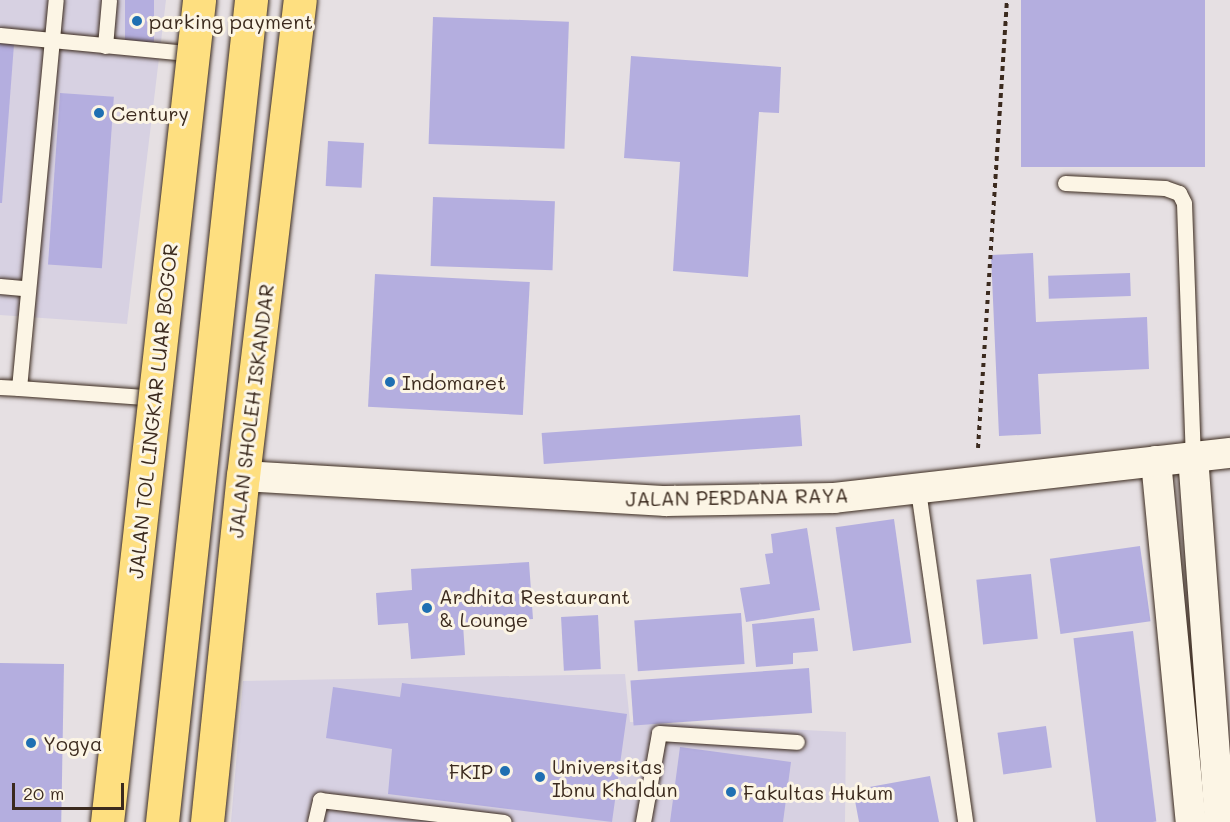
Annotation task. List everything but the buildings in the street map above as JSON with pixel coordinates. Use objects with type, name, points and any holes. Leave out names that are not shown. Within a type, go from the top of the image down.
[{"type":"highway","name":"JALAN TOL LINGKAR LUAR BOGOR","points":[[107,822],[199,0]]},
{"type":"highway","points":[[122,822],[210,0]]},
{"type":"highway","points":[[162,822],[251,0]]},
{"type":"highway","name":"JALAN SHOLEH ISKANDAR","points":[[207,822],[243,476],[300,0]]},
{"type":"street","name":"JALAN PERDANA RAYA","points":[[243,476],[666,501],[834,498],[976,484],[1230,453]]},
{"type":"street","points":[[1192,456],[1220,822]]},
{"type":"street","points":[[1156,461],[1191,822]]},
{"type":"lane","points":[[19,388],[25,288],[54,40],[56,0]]},
{"type":"lane","points":[[105,46],[109,0]]},
{"type":"lane","points":[[0,35],[203,55]]},
{"type":"lane","points":[[1065,183],[1165,188],[1179,193],[1184,203],[1192,456]]},
{"type":"lane","points":[[0,286],[25,288]]},
{"type":"lane","points":[[0,387],[167,399]]},
{"type":"lane","points":[[918,490],[965,822]]},
{"type":"lane","points":[[643,822],[659,733],[797,742]]},
{"type":"lane","points":[[315,822],[320,800],[504,822]]},
{"type":"path","points":[[976,484],[1007,0]]},
{"type":"shaded area","points":[[0,0],[166,0],[127,324],[0,315]]},
{"type":"shaded area","name":"Universitas Ibnu Khaldun","points":[[625,674],[630,722],[846,732],[845,822],[231,822],[243,681]]},
{"type":"place","name":"parking payment","points":[[137,21]]},
{"type":"place","name":"Century","points":[[99,113]]},
{"type":"place","name":"Indomaret","points":[[390,382]]},
{"type":"place","name":"Ardhita Restaurant & Lounge","points":[[427,608]]},
{"type":"place","name":"Yogya","points":[[31,743]]},
{"type":"place","name":"FKIP","points":[[505,771]]},
{"type":"place","name":"Universitas Ibnu Khaldun","points":[[540,777]]},
{"type":"place","name":"Fakultas Hukum","points":[[731,792]]}]
